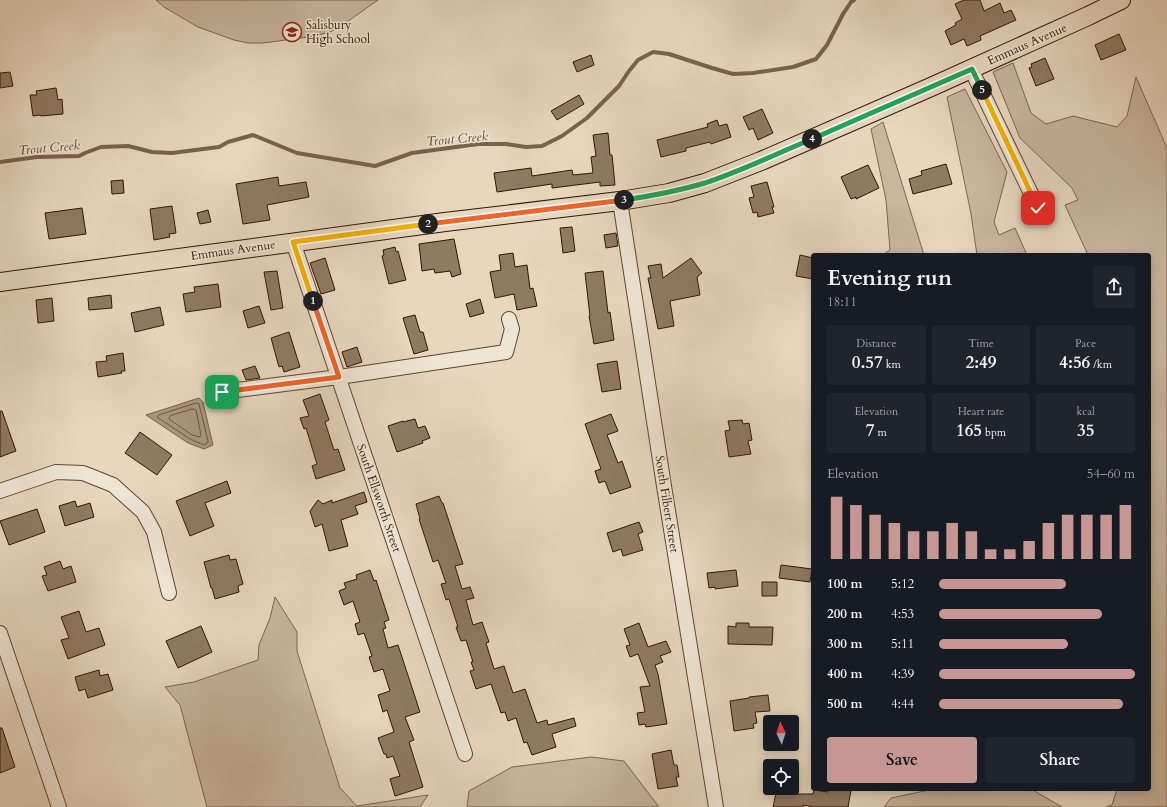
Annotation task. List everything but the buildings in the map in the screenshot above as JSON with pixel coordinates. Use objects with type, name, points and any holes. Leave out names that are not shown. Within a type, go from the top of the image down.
[{"type":"main road","name":"Emmaus Avenue","points":[[0,282],[461,220],[620,201],[669,192],[705,183],[972,69],[1121,0]]},
{"type":"street","points":[[972,69],[1038,208]]},
{"type":"street","name":"South Filbert Street","points":[[620,201],[665,494],[716,807]]},
{"type":"street","name":"South Ellsworth Street","points":[[293,242],[465,754]]},
{"type":"street","points":[[222,392],[339,377],[506,352],[512,329],[509,318]]},
{"type":"street","points":[[0,491],[56,472],[83,473],[113,485],[143,512],[154,532],[169,593]]},
{"type":"street","points":[[0,634],[60,807]]},
{"type":"shaded area","points":[[156,0],[378,0],[332,31],[316,36],[263,43],[248,43],[234,40],[198,27],[164,7]]},
{"type":"shaded area","points":[[1013,63],[1031,113],[1046,124],[1073,116],[1117,127],[1127,116],[1136,77],[1167,148],[1167,807],[1106,807],[1112,805],[1116,791],[1151,791],[1151,253],[1087,253],[1065,205],[1078,200],[1072,188],[1020,138],[993,72]]},
{"type":"shaded area","points":[[965,89],[1007,172],[994,222],[999,235],[1015,228],[1026,253],[977,253],[971,214],[947,97]]},
{"type":"shaded area","points":[[883,122],[923,253],[885,253],[890,250],[886,200],[871,129]]},
{"type":"shaded area","points":[[275,597],[297,632],[297,651],[340,788],[357,806],[428,795],[420,807],[207,807],[180,705],[165,687],[194,682],[258,660],[259,645],[270,618]]},
{"type":"shaded area","points":[[591,757],[624,761],[659,807],[467,807],[469,791],[512,767]]},
{"type":"shaded area","points":[[924,791],[1034,791],[1062,807],[884,807],[891,798]]},
{"type":"water","points":[[199,398],[203,402],[213,445],[204,449],[188,443],[146,415]]},
{"type":"waterway","name":"Trout Creek","points":[[0,162],[37,157],[79,156],[101,147],[128,146],[152,152],[172,153],[219,147],[228,142],[253,135],[297,153],[375,166],[412,153],[478,144],[506,144],[526,147],[542,146],[562,136],[587,118],[619,86],[638,60],[653,52],[669,54],[733,74],[753,73],[793,67],[816,59],[827,45],[843,14],[854,0]]},
{"type":"place","name":"Salisbury High School","points":[[292,32]]},
{"type":"route","points":[[222,392],[339,377],[293,242],[620,201],[669,192],[705,183],[761,161],[972,69],[1038,208]]}]
